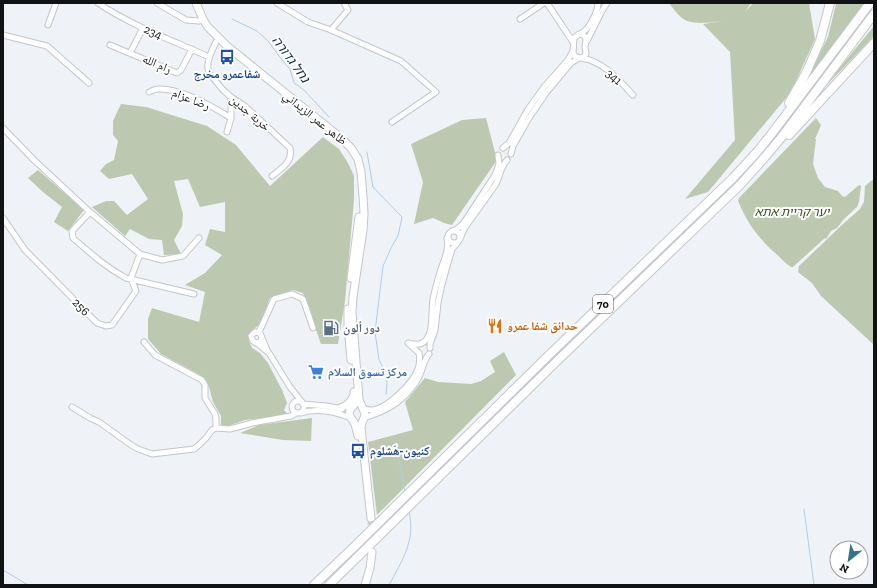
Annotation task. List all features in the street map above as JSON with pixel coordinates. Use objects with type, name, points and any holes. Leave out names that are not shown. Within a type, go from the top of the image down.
[{"type":"highway","points":[[746,164],[778,122],[806,73],[820,41],[830,3]]},
{"type":"highway","name":"70","points":[[314,585],[746,164],[773,132],[870,3]]},
{"type":"highway","name":"70","points":[[329,585],[556,362],[730,195],[781,138],[874,14]]},
{"type":"highway","points":[[730,195],[787,137],[874,43]]},
{"type":"main road","name":"ظاهر عمر الزيداني","points":[[191,3],[203,28],[216,42],[330,134],[349,153],[354,164],[357,177],[359,218],[349,288],[348,308],[348,331],[354,392],[352,408]]},
{"type":"main road","name":"ظاهر عمر الزيداني","points":[[196,3],[207,26],[219,39],[341,138],[351,148],[358,159],[361,172],[364,213],[352,312],[359,399],[362,408]]},
{"type":"main road","points":[[340,408],[350,403],[354,392]]},
{"type":"main road","points":[[368,488],[357,430],[349,413],[352,408],[358,406],[365,412],[361,428],[368,488],[371,518]]},
{"type":"main road","points":[[352,419],[357,422],[363,419]]},
{"type":"main road","points":[[366,585],[372,552]]},
{"type":"street","points":[[48,25],[56,3]]},
{"type":"street","name":"234","points":[[98,3],[111,12],[209,57]]},
{"type":"street","points":[[157,3],[186,20],[199,21]]},
{"type":"street","points":[[277,3],[308,22],[332,30],[401,61],[436,92],[392,122]]},
{"type":"street","points":[[332,30],[348,10],[344,3]]},
{"type":"street","points":[[520,19],[546,3],[574,44]]},
{"type":"street","points":[[362,408],[374,410],[385,405],[399,395],[417,371],[420,361],[418,349],[427,339],[431,331],[433,300],[448,247],[448,234],[462,224],[495,176],[499,164],[498,151],[509,143],[527,111],[544,87],[568,60],[573,51],[574,38],[585,31],[589,26],[598,9],[598,3]]},
{"type":"street","points":[[586,42],[607,3]]},
{"type":"street","points":[[130,53],[144,28]]},
{"type":"street","points":[[565,30],[585,37],[586,51],[593,62]]},
{"type":"street","points":[[3,35],[47,46],[89,84]]},
{"type":"street","points":[[209,57],[216,42]]},
{"type":"street","name":"رام الله","points":[[110,44],[177,73],[181,70],[192,49]]},
{"type":"street","points":[[573,51],[574,56],[593,62]]},
{"type":"street","points":[[363,419],[386,409],[402,398],[417,381],[421,374],[424,360],[430,351],[430,344],[435,330],[438,302],[452,248],[459,240],[464,229],[496,184],[503,166],[510,157],[512,148],[540,100],[571,63],[585,55],[586,51]]},
{"type":"street","name":"خربة جدين","points":[[209,57],[209,73],[223,90],[245,106],[290,148],[290,160],[272,176]]},
{"type":"street","name":"341","points":[[593,62],[613,74],[633,95]]},
{"type":"street","name":"رضا عزام","points":[[150,92],[157,89],[185,94],[213,107],[231,118]]},
{"type":"street","points":[[227,132],[231,118],[231,97]]},
{"type":"street","points":[[3,128],[34,160],[90,212],[140,254],[162,260],[183,256],[199,238]]},
{"type":"street","points":[[503,148],[508,149],[510,154]]},
{"type":"street","points":[[498,155],[502,160],[507,160]]},
{"type":"street","points":[[90,212],[72,231],[73,238],[88,251],[126,278],[194,294]]},
{"type":"street","name":"256","points":[[3,218],[25,250],[96,323],[106,326],[112,325],[136,291],[131,278],[140,254]]},
{"type":"street","points":[[452,231],[458,232],[460,235],[459,240]]},
{"type":"street","points":[[447,238],[451,243],[455,243],[459,240]]},
{"type":"street","points":[[268,353],[253,341],[252,336],[254,333],[259,332],[274,299],[292,294],[303,299],[312,328]]},
{"type":"street","points":[[259,332],[268,353],[290,387],[303,403],[304,409],[299,413]]},
{"type":"street","points":[[257,343],[260,342],[262,338]]},
{"type":"street","points":[[144,342],[155,355],[202,380],[205,385],[204,398],[216,418],[216,428]]},
{"type":"street","points":[[429,354],[424,356],[408,343],[416,345],[426,344],[430,348]]},
{"type":"street","points":[[290,387],[294,403],[292,409],[293,411],[299,413]]},
{"type":"street","points":[[294,403],[299,401],[303,403],[347,409],[352,408]]},
{"type":"street","points":[[72,407],[99,422],[131,445],[152,454],[194,449],[212,430],[216,428],[230,429],[310,411],[323,411],[340,414],[352,419]]},
{"type":"green space","points":[[669,3],[751,3],[745,12],[753,3],[809,3],[815,39],[791,92],[708,192],[685,199],[735,140],[730,52],[703,24],[723,21],[702,23],[691,22],[678,15]]},
{"type":"green space","points":[[864,3],[806,82],[828,37],[836,4]]},
{"type":"green space","points":[[874,26],[874,36],[819,93]]},
{"type":"green space","points":[[121,104],[146,107],[207,126],[236,145],[270,186],[323,137],[339,149],[348,163],[354,176],[354,200],[345,301],[338,344],[321,344],[303,293],[293,290],[270,298],[260,324],[250,332],[249,341],[252,348],[260,353],[268,363],[282,390],[287,403],[284,410],[288,415],[245,420],[225,427],[221,425],[221,416],[213,402],[209,387],[200,375],[161,354],[148,339],[148,319],[152,308],[199,322],[205,292],[185,285],[205,273],[222,255],[205,245],[210,229],[225,232],[225,202],[200,207],[188,179],[174,181],[183,214],[182,226],[174,240],[181,254],[164,255],[162,240],[149,239],[130,229],[125,236],[92,207],[106,201],[114,201],[127,215],[148,199],[132,174],[109,179],[100,171],[106,164],[114,160],[118,141],[113,135],[113,121]]},
{"type":"green space","points":[[486,118],[497,160],[452,225],[433,218],[414,224],[423,182],[411,144],[462,120]]},
{"type":"green space","name":"יער קריית אתא","points":[[816,118],[821,125],[815,139],[813,164],[818,178],[825,187],[838,191],[845,197],[859,185],[861,186],[859,202],[857,207],[837,228],[831,231],[826,239],[825,238],[793,267],[791,267],[757,234],[749,223],[738,201],[739,198]]},
{"type":"green space","points":[[38,170],[84,210],[68,231],[54,222],[62,207],[28,178]]},
{"type":"green space","points":[[874,179],[874,345],[821,296],[812,283],[798,272],[799,266],[860,209],[864,202],[865,186]]},
{"type":"green space","points":[[504,352],[516,375],[377,515],[368,442],[413,430],[405,402],[425,378],[438,382],[471,384],[481,381],[495,372],[490,361]]},
{"type":"green space","points":[[312,418],[311,441],[283,440],[240,433],[259,425]]},
{"type":"waterway","name":"נחל גדורה","points":[[232,19],[257,31],[268,41],[290,69],[294,83],[304,90],[329,117]]},
{"type":"waterway","name":"נחל גדורה","points":[[367,152],[373,187],[402,217],[398,236],[383,266],[375,332],[379,360],[385,371],[387,383],[386,394]]},
{"type":"waterway","points":[[397,449],[405,492]]},
{"type":"waterway","points":[[804,509],[814,585]]},
{"type":"waterway","points":[[389,585],[403,559],[409,541],[411,532],[409,512]]},
{"type":"waterway","points":[[3,570],[28,585]]},
{"type":"tunnel","points":[[371,518],[372,547]]},
{"type":"place","name":"شفاعمرو مخرج","points":[[227,57]]},
{"type":"place","name":"حدائق شفا عمرو","points":[[495,326]]},
{"type":"place","name":"دور ألون","points":[[331,328]]},
{"type":"place","name":"مركز تسوق السلام","points":[[316,372]]},
{"type":"place","name":"كنيون-هَشلوم","points":[[358,451]]}]
